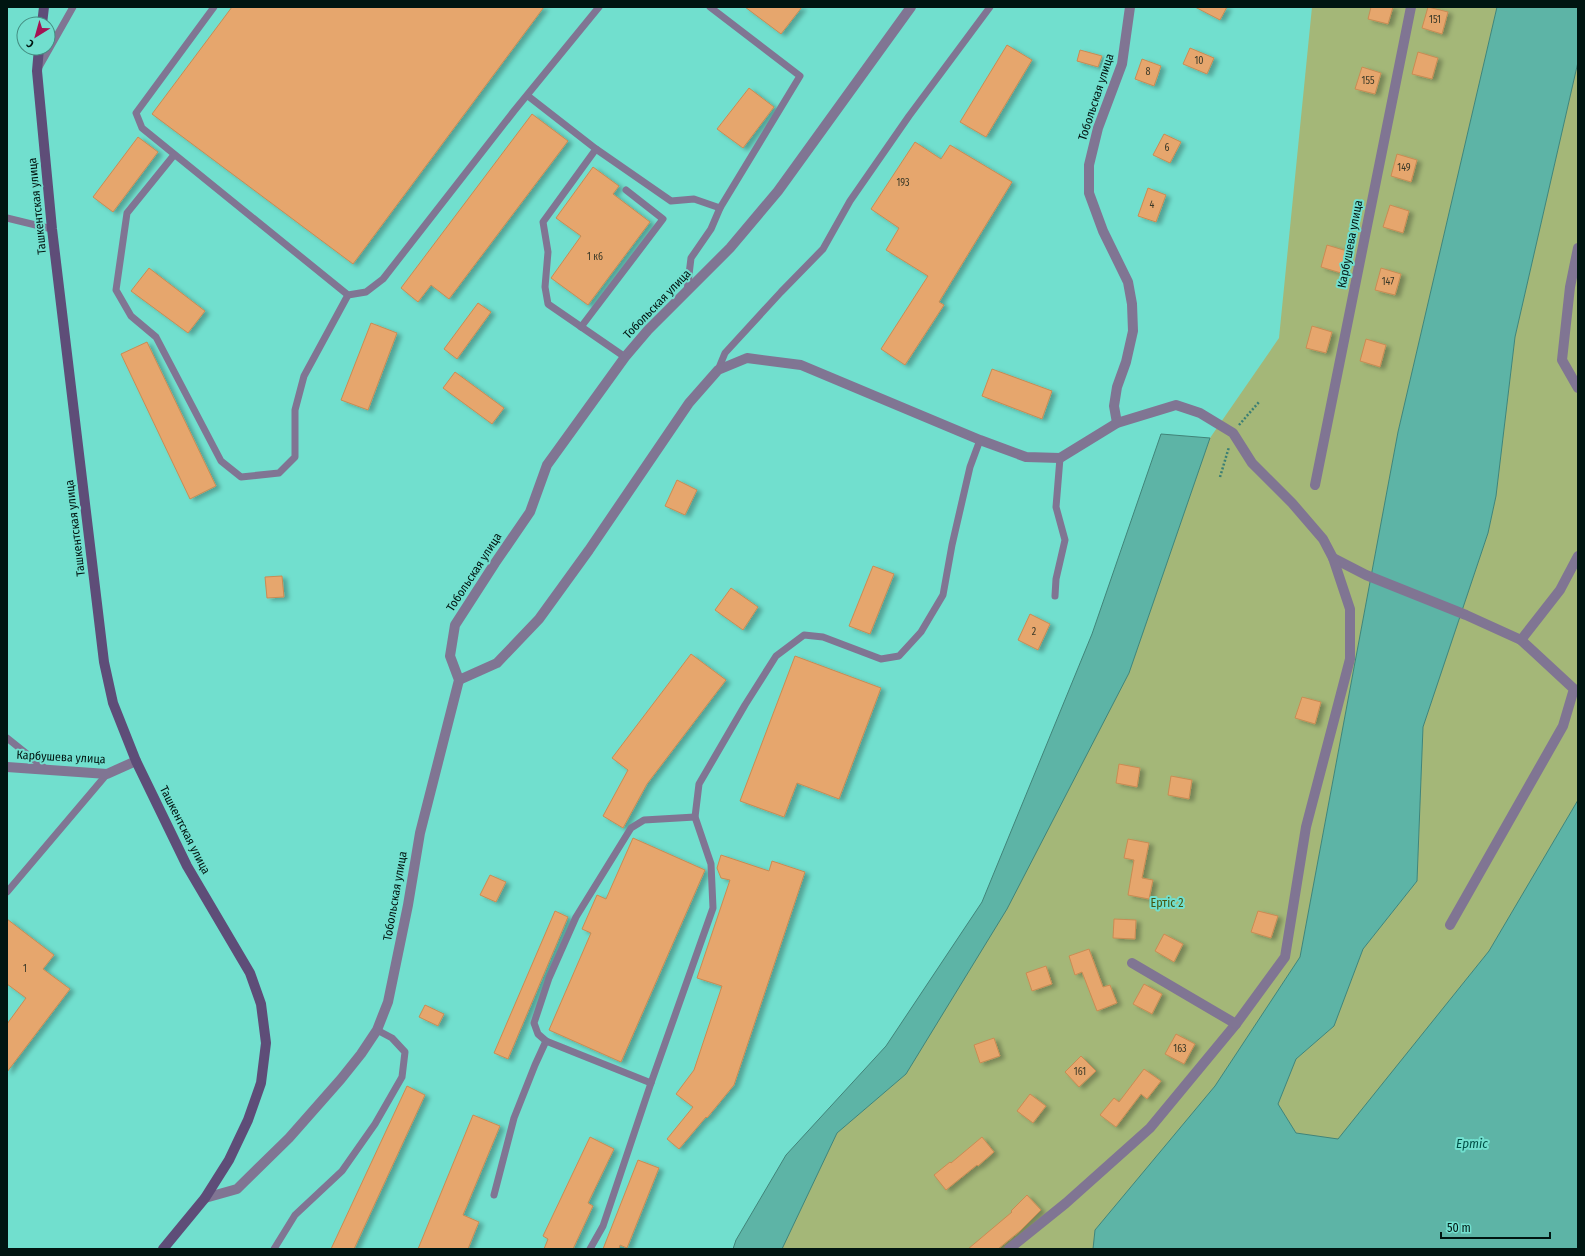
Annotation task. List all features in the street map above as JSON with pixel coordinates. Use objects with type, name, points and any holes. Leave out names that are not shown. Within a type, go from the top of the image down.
[{"type":"main road","name":"Ташкентская улица","points":[[38,56],[37,71],[52,229],[104,662],[113,703],[136,761],[187,866],[250,973],[261,1004],[266,1043],[261,1083],[248,1120],[229,1160],[205,1198],[163,1249]]},
{"type":"street","name":"Тобольская улица","points":[[205,1198],[237,1189],[284,1143],[341,1079],[361,1054],[377,1030],[388,1002],[408,905],[420,833],[459,680],[450,656],[455,625],[494,563],[530,512],[547,465],[625,357],[648,330],[730,248],[778,191],[911,7]]},
{"type":"street","name":"Тобольская улица","points":[[1117,422],[1114,406],[1117,387],[1126,362],[1133,331],[1132,304],[1128,282],[1103,231],[1089,193],[1089,164],[1098,128],[1122,64],[1130,7]]},
{"type":"street","name":"Карбушева улица","points":[[1315,485],[1411,7]]},
{"type":"street","points":[[1578,248],[1570,287],[1562,360],[1578,388]]},
{"type":"street","points":[[459,680],[497,663],[539,619],[589,550],[689,403],[718,370],[747,358],[801,365],[980,440],[1026,457],[1060,458],[1117,422],[1176,405],[1200,413],[1233,433],[1252,463],[1292,503],[1323,539],[1333,558],[1350,609],[1350,659],[1306,827],[1285,957],[1236,1024],[1150,1128],[1066,1203],[1009,1249]]},
{"type":"street","points":[[1521,640],[1560,590],[1578,556]]},
{"type":"street","points":[[1333,558],[1366,575],[1466,615],[1521,640],[1576,686],[1563,726],[1450,925]]},
{"type":"street","name":"Карбушева улица","points":[[7,767],[107,774],[136,761]]},
{"type":"street","points":[[1132,963],[1236,1024]]},
{"type":"lane","points":[[37,71],[74,7]]},
{"type":"lane","points":[[214,7],[136,114],[142,128],[348,295],[366,292],[383,279],[514,111],[528,96],[599,7]]},
{"type":"lane","points":[[687,291],[691,258],[711,230],[720,208],[800,76],[710,7]]},
{"type":"lane","points":[[718,370],[725,352],[823,249],[855,194],[909,116],[990,7]]},
{"type":"lane","points":[[528,96],[596,149],[671,201],[694,199],[720,208]]},
{"type":"lane","points":[[596,149],[543,222],[548,252],[545,287],[548,304],[625,357]]},
{"type":"lane","points":[[174,154],[127,213],[116,290],[131,316],[156,337],[221,461],[241,477],[279,473],[295,457],[295,410],[304,376],[348,295]]},
{"type":"lane","points":[[581,327],[663,219],[626,190]]},
{"type":"lane","points":[[7,218],[52,229]]},
{"type":"lane","points":[[590,1249],[603,1226],[651,1083],[713,908],[711,864],[695,817],[699,784],[745,705],[776,656],[804,636],[823,637],[881,659],[899,656],[921,632],[943,594],[952,545],[968,475],[980,440]]},
{"type":"lane","points":[[1055,596],[1056,579],[1065,540],[1056,507],[1060,458]]},
{"type":"lane","points":[[7,738],[48,770]]},
{"type":"lane","points":[[7,892],[107,774]]},
{"type":"lane","points":[[651,1083],[546,1041],[538,1034],[534,1023],[549,978],[576,917],[631,828],[644,820],[695,817]]},
{"type":"lane","points":[[274,1249],[295,1215],[342,1171],[375,1124],[402,1077],[405,1052],[392,1038],[377,1030]]},
{"type":"lane","points":[[494,1195],[514,1118],[546,1041]]},
{"type":"green space","name":"Ертіс 2","points":[[1312,7],[1497,7],[1398,432],[1300,957],[1215,1086],[1095,1230],[1093,1249],[782,1249],[837,1133],[906,1074],[1129,673],[1210,438],[1279,338]]},
{"type":"green space","points":[[1578,62],[1578,800],[1489,951],[1338,1140],[1296,1133],[1278,1104],[1296,1059],[1334,1026],[1363,949],[1417,881],[1423,727],[1488,533],[1496,496],[1515,337]]},
{"type":"water","name":"Ертіс","points":[[1497,7],[1578,7],[1578,62],[1515,337],[1496,496],[1488,533],[1423,727],[1417,881],[1363,949],[1334,1026],[1296,1059],[1278,1104],[1296,1133],[1338,1139],[1489,951],[1578,800],[1578,1249],[1093,1249],[1095,1230],[1215,1086],[1300,957],[1398,432]]},
{"type":"water","points":[[1161,434],[1210,438],[1129,673],[1007,909],[906,1074],[837,1133],[782,1249],[733,1249],[736,1240],[786,1155],[886,1046],[982,902],[1092,634]]},
{"type":"building","points":[[232,7],[544,7],[353,264],[152,114]]},
{"type":"building","points":[[745,7],[802,7],[781,34]]},
{"type":"building","points":[[1195,7],[1227,7],[1220,20]]},
{"type":"building","points":[[1371,7],[1393,7],[1388,24],[1368,19]]},
{"type":"building","points":[[1428,7],[1448,12],[1442,34],[1422,28]]},
{"type":"building","points":[[1007,45],[1032,60],[986,137],[960,122]]},
{"type":"building","points":[[1190,48],[1214,58],[1207,74],[1183,64]]},
{"type":"building","points":[[1080,50],[1102,56],[1098,67],[1077,61]]},
{"type":"building","points":[[1418,52],[1438,58],[1432,79],[1412,74]]},
{"type":"building","points":[[1142,59],[1161,66],[1154,86],[1135,79]]},
{"type":"building","points":[[1362,67],[1381,73],[1375,94],[1355,89]]},
{"type":"building","points":[[749,88],[774,107],[743,148],[717,129]]},
{"type":"building","points":[[532,114],[568,141],[449,299],[431,285],[418,302],[401,288]]},
{"type":"building","points":[[1164,134],[1181,142],[1170,163],[1153,155]]},
{"type":"building","points":[[138,137],[158,152],[113,212],[93,197]]},
{"type":"building","points":[[915,142],[941,159],[950,145],[1012,182],[939,302],[944,305],[905,365],[881,349],[928,276],[886,250],[899,228],[871,209]]},
{"type":"building","points":[[1397,154],[1417,160],[1411,182],[1391,176]]},
{"type":"building","points":[[593,167],[619,186],[613,194],[650,222],[588,305],[551,278],[581,236],[556,218]]},
{"type":"building","points":[[1148,188],[1166,195],[1156,222],[1138,216]]},
{"type":"building","points":[[1390,205],[1409,211],[1403,233],[1383,227]]},
{"type":"building","points":[[1327,245],[1347,251],[1341,273],[1321,267]]},
{"type":"building","points":[[149,268],[205,311],[188,333],[131,291]]},
{"type":"building","points":[[1381,268],[1401,274],[1395,295],[1375,290]]},
{"type":"building","points":[[478,303],[491,312],[457,359],[444,349]]},
{"type":"building","points":[[371,323],[397,333],[368,410],[341,400]]},
{"type":"building","points":[[1312,326],[1332,332],[1326,353],[1306,348]]},
{"type":"building","points":[[1366,339],[1386,345],[1380,367],[1360,361]]},
{"type":"building","points":[[147,342],[216,486],[190,499],[121,354]]},
{"type":"building","points":[[992,369],[1052,391],[1042,419],[982,396]]},
{"type":"building","points":[[455,372],[504,408],[492,424],[443,388]]},
{"type":"building","points":[[677,480],[697,490],[685,515],[665,506]]},
{"type":"building","points":[[873,566],[894,574],[870,634],[849,626]]},
{"type":"building","points":[[282,576],[284,597],[267,598],[265,577]]},
{"type":"building","points":[[731,588],[758,607],[743,630],[715,610]]},
{"type":"building","points":[[1030,614],[1050,624],[1038,650],[1018,640]]},
{"type":"building","points":[[691,654],[726,680],[647,784],[623,828],[603,816],[628,770],[612,758]]},
{"type":"building","points":[[795,656],[881,688],[839,799],[797,783],[784,817],[740,801]]},
{"type":"building","points":[[1302,697],[1321,702],[1315,724],[1295,718]]},
{"type":"building","points":[[1119,764],[1140,768],[1137,787],[1116,783]]},
{"type":"building","points":[[1171,776],[1192,780],[1189,799],[1168,795]]},
{"type":"building","points":[[633,838],[705,870],[621,1062],[549,1030],[591,933],[582,929],[597,895],[606,899]]},
{"type":"building","points":[[1128,839],[1149,843],[1142,878],[1153,880],[1149,899],[1128,895],[1134,860],[1124,858]]},
{"type":"building","points":[[721,855],[769,871],[772,861],[805,872],[734,1085],[679,1149],[667,1139],[693,1107],[676,1094],[694,1070],[722,986],[697,978],[730,880],[721,878],[717,868]]},
{"type":"building","points":[[490,875],[506,882],[496,902],[480,895]]},
{"type":"building","points":[[555,911],[568,917],[508,1059],[494,1053]]},
{"type":"building","points":[[1258,911],[1278,916],[1271,938],[1251,932]]},
{"type":"building","points":[[7,919],[54,955],[43,969],[70,989],[7,1072],[7,1024],[26,998],[7,984]]},
{"type":"building","points":[[1114,919],[1136,920],[1135,939],[1113,938]]},
{"type":"building","points":[[1164,934],[1183,944],[1174,962],[1155,951]]},
{"type":"building","points":[[1089,949],[1103,987],[1110,985],[1117,1003],[1097,1011],[1082,972],[1075,975],[1069,956]]},
{"type":"building","points":[[1046,966],[1052,984],[1032,991],[1026,973]]},
{"type":"building","points":[[1144,984],[1162,994],[1152,1014],[1133,1004]]},
{"type":"building","points":[[425,1005],[444,1014],[438,1026],[419,1017]]},
{"type":"building","points":[[1176,1034],[1195,1044],[1184,1064],[1165,1054]]},
{"type":"building","points":[[994,1038],[1000,1056],[980,1063],[974,1045]]},
{"type":"building","points":[[1081,1056],[1096,1071],[1079,1087],[1065,1072]]},
{"type":"building","points":[[1144,1069],[1161,1081],[1147,1099],[1141,1094],[1116,1127],[1100,1115],[1114,1098],[1119,1102]]},
{"type":"building","points":[[407,1086],[425,1095],[354,1249],[331,1249]]},
{"type":"building","points":[[1030,1094],[1046,1106],[1033,1123],[1017,1111]]},
{"type":"building","points":[[473,1115],[500,1126],[463,1215],[479,1222],[468,1249],[418,1249]]},
{"type":"building","points":[[590,1137],[614,1149],[588,1203],[593,1206],[573,1249],[544,1249],[548,1239],[543,1236]]},
{"type":"building","points":[[982,1137],[994,1152],[946,1190],[934,1175]]},
{"type":"building","points":[[638,1160],[659,1168],[627,1248],[620,1245],[619,1249],[603,1249]]},
{"type":"building","points":[[1027,1195],[1041,1210],[1020,1231],[998,1249],[968,1249],[1012,1212],[1011,1211]]}]
